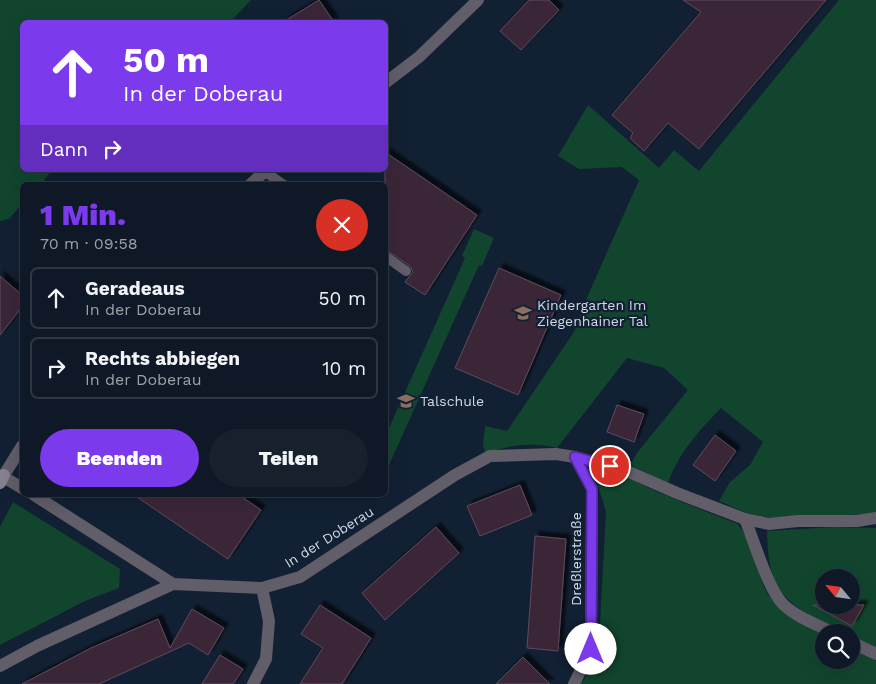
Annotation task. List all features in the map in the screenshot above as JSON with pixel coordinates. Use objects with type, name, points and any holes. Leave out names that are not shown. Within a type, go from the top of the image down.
[{"type":"street","points":[[388,81],[419,57],[478,0]]},
{"type":"street","points":[[253,182],[264,172]]},
{"type":"street","points":[[20,449],[1,478],[20,487]]},
{"type":"street","name":"In der Doberau","points":[[262,588],[300,576],[455,475],[490,456],[556,454],[575,457],[627,470],[677,493],[745,519],[769,524],[798,521],[857,521],[876,518]]},
{"type":"street","name":"Dreßlerstraße","points":[[574,684],[591,649],[592,489],[575,457]]},
{"type":"street","points":[[37,497],[173,584]]},
{"type":"street","points":[[745,519],[771,586],[783,604],[815,624]]},
{"type":"street","points":[[0,666],[37,646],[173,584],[262,588],[269,621],[266,659],[253,684]]},
{"type":"street","points":[[860,646],[876,654]]},
{"type":"lane","points":[[266,172],[280,182]]},
{"type":"lane","points":[[388,258],[406,271]]},
{"type":"green space","points":[[0,0],[251,0],[232,20],[20,20],[20,172],[50,172],[42,182],[20,182],[20,206],[9,219],[0,221]]},
{"type":"green space","points":[[839,0],[876,0],[876,514],[771,518],[747,513],[719,501],[730,482],[750,465],[763,442],[721,408],[697,434],[684,452],[668,483],[630,465],[637,453],[688,390],[664,368],[627,358],[557,448],[521,445],[485,453],[483,444],[485,426],[507,431],[574,332],[589,293],[639,180],[622,167],[579,169],[558,156],[588,105],[659,168],[674,150],[699,171]]},
{"type":"green space","points":[[474,229],[494,238],[482,266],[479,265],[388,467],[388,430],[465,258],[462,256]]},
{"type":"green space","points":[[598,470],[623,475],[655,491],[738,524],[747,540],[765,589],[770,597],[791,616],[815,630],[815,669],[860,669],[860,653],[876,661],[876,684],[581,684],[594,664],[599,642],[606,512],[595,475]]},
{"type":"green space","points":[[13,502],[120,569],[119,588],[85,601],[0,645],[0,527]]},
{"type":"green space","points":[[834,527],[876,528],[876,648],[860,641],[860,624],[827,624],[793,604],[777,585],[769,562],[767,531]]},
{"type":"building","points":[[319,0],[333,20],[286,20]]},
{"type":"building","points":[[529,0],[549,0],[559,10],[521,50],[500,31]]},
{"type":"building","points":[[683,0],[826,0],[699,149],[668,123],[644,151],[630,138],[633,133],[612,115],[701,12]]},
{"type":"building","points":[[388,154],[477,215],[425,295],[405,282],[413,272],[410,266],[388,251],[388,182],[385,182],[385,172],[388,172]]},
{"type":"building","points":[[499,268],[561,295],[518,395],[455,368]]},
{"type":"building","points":[[0,276],[20,293],[20,310],[0,335]]},
{"type":"building","points":[[617,405],[644,414],[634,442],[607,432]]},
{"type":"building","points":[[715,435],[736,451],[715,481],[693,465]]},
{"type":"building","points":[[520,485],[532,515],[480,536],[467,506]]},
{"type":"building","points":[[137,497],[242,497],[261,510],[228,559]]},
{"type":"building","points":[[436,527],[459,553],[385,620],[362,593]]},
{"type":"building","points":[[535,536],[566,539],[558,651],[527,648]]},
{"type":"building","points":[[320,605],[371,638],[342,684],[300,684],[323,648],[301,634]]},
{"type":"building","points":[[192,609],[224,628],[208,655],[189,643],[99,684],[22,684],[91,648],[158,619],[170,648]]},
{"type":"building","points":[[830,614],[859,614],[853,624],[848,624]]},
{"type":"building","points":[[220,655],[243,669],[233,684],[202,684]]},
{"type":"building","points":[[523,657],[550,684],[496,684]]},
{"type":"place","name":"Kindergarten Im Ziegenhainer Tal","points":[[523,313]]},
{"type":"place","name":"Talschule","points":[[406,401]]},
{"type":"route","points":[[591,649],[592,489],[575,457],[610,466]]}]
